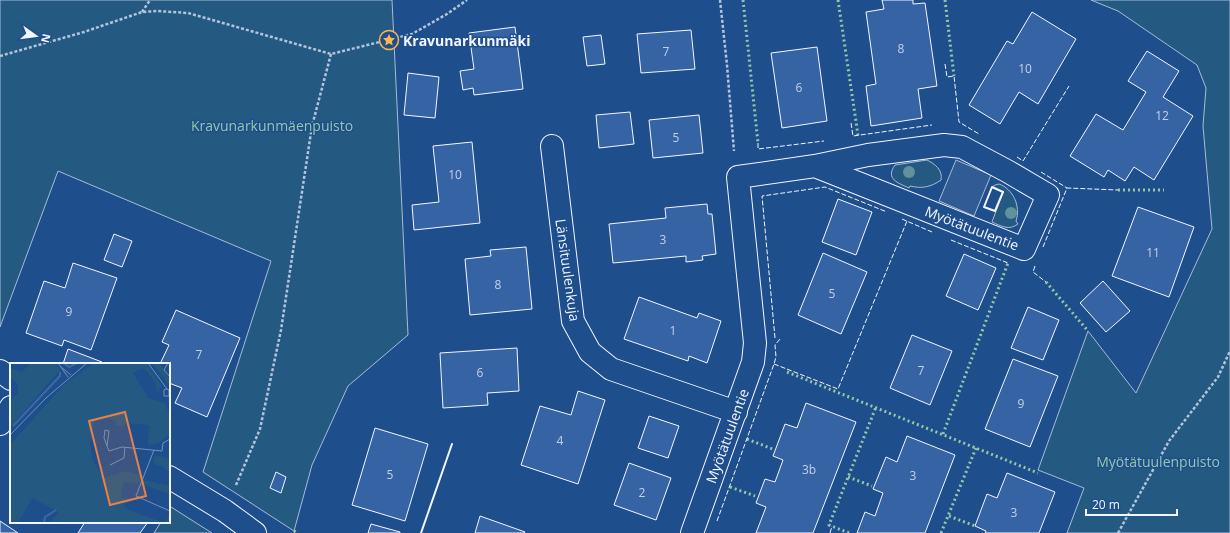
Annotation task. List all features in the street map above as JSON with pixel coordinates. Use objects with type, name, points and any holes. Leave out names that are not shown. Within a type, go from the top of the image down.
[{"type":"street","name":"Myötätuulentie","points":[[692,533],[753,362],[755,343],[738,177],[815,166],[868,155],[944,145],[962,148],[1007,171],[1048,195],[1024,249],[815,166]]},
{"type":"street","name":"Länsituulenkuja","points":[[552,146],[573,322],[590,352],[611,369],[736,412]]},
{"type":"street","points":[[0,371],[10,378]]},
{"type":"street","points":[[0,424],[10,409]]},
{"type":"street","points":[[170,478],[225,511],[254,533]]},
{"type":"path","points":[[142,12],[150,0]]},
{"type":"path","points":[[0,56],[84,32],[142,12],[157,11],[188,13],[331,54],[412,34],[447,14],[467,0]]},
{"type":"path","points":[[720,0],[735,160],[738,177]]},
{"type":"path","points":[[225,511],[260,429],[281,330],[312,126],[331,54]]},
{"type":"path","points":[[1118,533],[1169,441],[1218,377],[1230,351]]},
{"type":"green space","name":"Kravunarkunmäenpuisto","points":[[0,0],[392,0],[408,335],[348,386],[312,465],[294,531],[203,472],[271,261],[58,171],[0,327]]},
{"type":"green space","name":"Myötätuulenpuisto","points":[[1091,0],[1230,0],[1230,533],[1067,533],[1084,488],[1038,470],[1088,331],[1136,393],[1212,229],[1203,126],[1206,88],[1197,65],[1118,11]]},
{"type":"green space","points":[[927,160],[935,165],[941,173],[941,180],[934,184],[926,187],[910,186],[909,188],[897,182],[892,177],[892,170],[895,165]]},
{"type":"green space","points":[[999,184],[1004,186],[1012,194],[1017,204],[1016,221],[1018,224],[1015,226],[1005,227],[992,222],[1003,192],[992,187]]},
{"type":"green space","points":[[171,507],[212,533],[154,533],[160,523],[170,523]]},
{"type":"shaded area","points":[[956,160],[991,175],[974,216],[939,201]]},
{"type":"building","points":[[882,0],[913,0],[913,4],[925,3],[937,86],[918,89],[922,118],[871,126],[866,86],[876,84],[866,12],[884,9]]},
{"type":"building","points":[[1032,12],[1076,39],[1038,104],[1019,92],[1000,124],[969,105],[1007,41],[1013,44]]},
{"type":"building","points":[[515,27],[523,89],[474,95],[473,88],[463,90],[460,71],[474,69],[469,33]]},
{"type":"building","points":[[691,30],[695,69],[641,73],[637,34]]},
{"type":"building","points":[[601,35],[605,64],[587,66],[583,37]]},
{"type":"building","points":[[817,47],[827,121],[782,128],[771,53]]},
{"type":"building","points":[[1147,51],[1179,71],[1163,97],[1193,116],[1154,180],[1134,167],[1125,181],[1108,170],[1104,177],[1070,156],[1096,114],[1123,130],[1146,92],[1128,81]]},
{"type":"building","points":[[408,73],[439,77],[435,118],[404,115]]},
{"type":"building","points":[[630,112],[634,144],[599,148],[596,115]]},
{"type":"building","points":[[699,115],[703,153],[653,158],[649,120]]},
{"type":"building","points":[[472,142],[480,223],[414,230],[412,205],[439,202],[433,146]]},
{"type":"building","points":[[838,199],[872,212],[856,255],[822,242]]},
{"type":"building","points":[[707,204],[708,214],[712,214],[716,254],[702,256],[703,260],[686,262],[686,256],[613,263],[609,224],[666,218],[665,208]]},
{"type":"building","points":[[1138,207],[1194,227],[1169,297],[1112,276]]},
{"type":"building","points":[[114,234],[132,241],[122,267],[104,260]]},
{"type":"building","points":[[526,247],[532,309],[470,315],[465,259],[491,256],[490,250]]},
{"type":"building","points":[[823,253],[867,272],[841,334],[798,315]]},
{"type":"building","points":[[964,254],[996,268],[978,310],[946,296]]},
{"type":"building","points":[[73,263],[117,278],[91,350],[64,340],[62,346],[26,333],[44,281],[65,288]]},
{"type":"building","points":[[1103,281],[1130,311],[1106,332],[1080,303]]},
{"type":"building","points":[[639,297],[697,318],[699,313],[721,321],[707,363],[689,356],[688,361],[624,339]]},
{"type":"building","points":[[1028,307],[1059,320],[1043,360],[1011,348]]},
{"type":"building","points":[[176,310],[240,338],[207,417],[175,403],[182,388],[170,383],[170,363],[160,363],[169,345],[162,342]]},
{"type":"building","points":[[912,335],[952,351],[930,405],[890,388]]},
{"type":"building","points":[[517,348],[519,391],[487,393],[488,405],[443,408],[440,353]]},
{"type":"building","points":[[68,349],[102,362],[102,363],[63,363]]},
{"type":"building","points":[[1013,359],[1058,376],[1030,447],[985,429]]},
{"type":"building","points":[[578,391],[605,400],[578,484],[521,465],[540,406],[571,415]]},
{"type":"building","points":[[806,403],[856,422],[813,533],[756,533],[766,507],[756,503],[765,479],[775,482],[783,460],[773,456],[785,424],[797,428]]},
{"type":"building","points":[[649,416],[679,426],[668,458],[638,448]]},
{"type":"building","points":[[375,428],[428,444],[405,521],[352,505]]},
{"type":"building","points":[[907,436],[955,455],[925,533],[857,533],[865,512],[875,516],[883,493],[873,489],[886,457],[897,462]]},
{"type":"building","points":[[629,463],[671,478],[656,520],[614,505]]},
{"type":"building","points":[[276,472],[286,477],[281,493],[270,488]]},
{"type":"building","points":[[1007,473],[1055,492],[1039,533],[985,533],[986,531],[975,526],[987,494],[997,498]]},
{"type":"building","points":[[480,516],[525,532],[475,533]]},
{"type":"building","points":[[0,521],[18,533],[0,533]]},
{"type":"building","points":[[84,523],[147,523],[140,533],[78,533]]},
{"type":"building","points":[[371,524],[400,532],[400,533],[368,533]]},
{"type":"hedge","points":[[743,0],[758,143]]},
{"type":"hedge","points":[[838,0],[858,135]]},
{"type":"hedge","points":[[945,0],[954,76]]},
{"type":"hedge","points":[[1118,190],[1164,190]]},
{"type":"hedge","points":[[943,434],[1008,263]]},
{"type":"hedge","points":[[1046,282],[1088,331]]},
{"type":"hedge","points":[[787,372],[1038,473]]},
{"type":"hedge","points":[[849,533],[829,525],[876,407]]},
{"type":"hedge","points":[[747,439],[775,450]]},
{"type":"hedge","points":[[941,533],[976,448]]},
{"type":"hedge","points":[[848,477],[872,486]]},
{"type":"hedge","points":[[730,487],[755,496]]},
{"type":"hedge","points":[[949,516],[975,526]]},
{"type":"fence","points":[[945,64],[947,77],[954,76],[959,122],[979,134]]},
{"type":"fence","points":[[1017,157],[1023,161],[1069,86]]},
{"type":"fence","points":[[851,123],[853,136],[932,125]]},
{"type":"fence","points":[[758,143],[758,149],[824,141]]},
{"type":"fence","points":[[1041,172],[1067,188]]},
{"type":"fence","points":[[775,338],[762,196],[825,187],[887,212]]},
{"type":"fence","points":[[1043,247],[1067,188],[1118,190]]},
{"type":"fence","points":[[902,219],[932,232]]},
{"type":"fence","points":[[774,364],[838,389],[907,221]]},
{"type":"fence","points":[[951,240],[1008,263]]},
{"type":"fence","points":[[1035,266],[1033,272],[1046,282]]},
{"type":"fence","points":[[717,521],[774,364],[776,357],[775,345],[780,339]]},
{"type":"fence","points":[[830,533],[832,526]]},
{"type":"wall","points":[[992,187],[1003,192],[995,211],[984,207],[992,187]]},
{"type":"wall","points":[[421,533],[452,444]]},
{"type":"place","name":"Kravunarkunmäki","points":[[389,40]]}]
